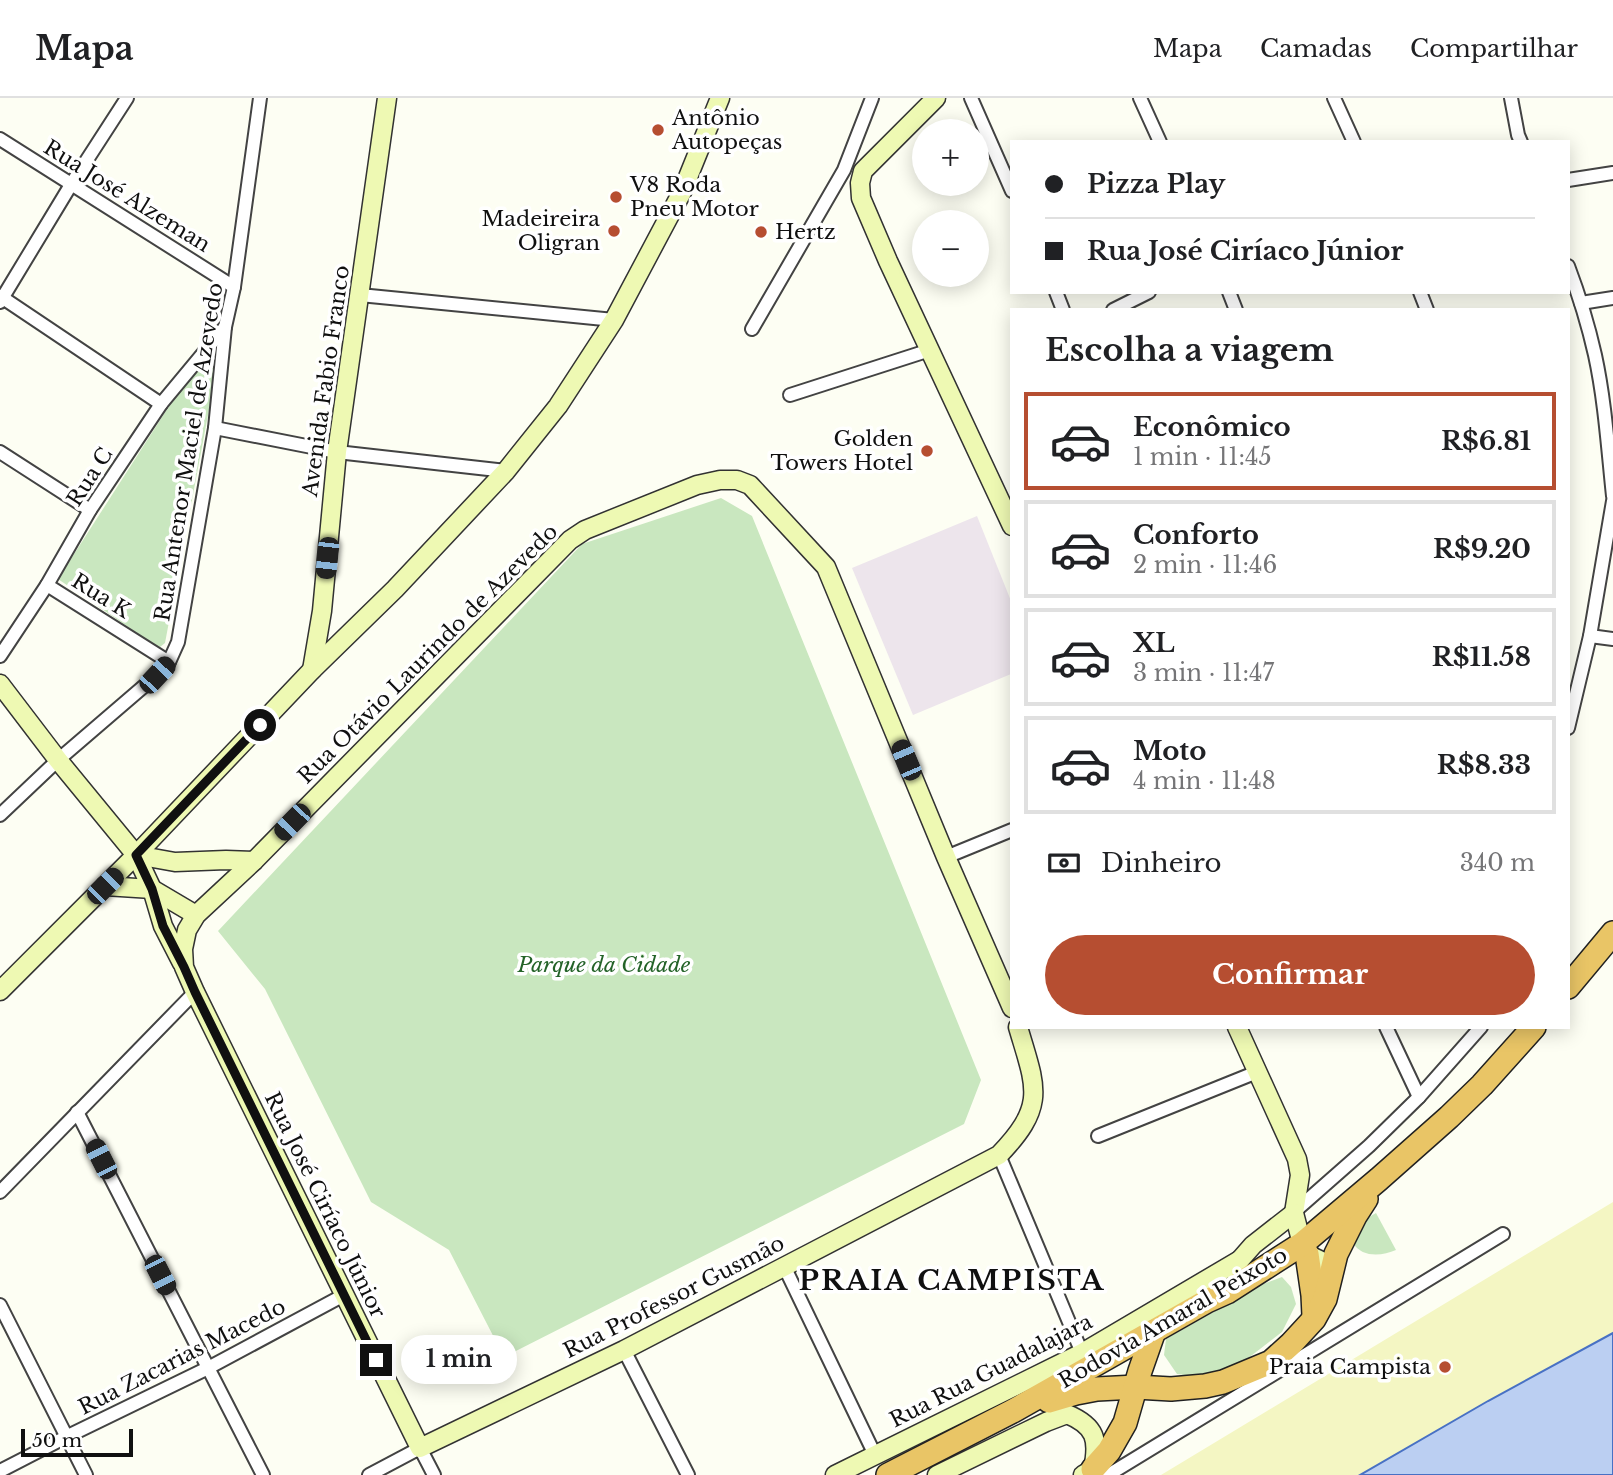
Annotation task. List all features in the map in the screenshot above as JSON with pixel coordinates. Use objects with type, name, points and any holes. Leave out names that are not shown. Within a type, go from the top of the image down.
[{"type":"highway","points":[[1570,985],[1613,933]]},
{"type":"highway","points":[[1379,1180],[1482,1085],[1532,1029]]},
{"type":"highway","name":"Rodovia Amaral Peixoto","points":[[888,1475],[1153,1335],[1207,1301],[1304,1249],[1379,1180]]},
{"type":"highway","name":"Rodovia Amaral Peixoto","points":[[1013,1411],[1097,1389],[1205,1386],[1223,1382],[1271,1362],[1314,1319],[1325,1299],[1332,1266],[1355,1216],[1379,1180]]},
{"type":"highway","points":[[1304,1249],[1313,1295],[1314,1319]]},
{"type":"highway","points":[[1095,1473],[1125,1423],[1153,1335]]},
{"type":"highway","points":[[1153,1335],[1154,1355],[1171,1389]]},
{"type":"street","points":[[127,98],[1,298],[161,404]]},
{"type":"street","name":"Rua Antenor Maciel de Azevedo","points":[[0,816],[58,760],[157,675],[169,662],[178,642],[215,428],[225,327],[234,287],[260,98]]},
{"type":"street","name":"Avenida Fabio Franco","points":[[312,670],[322,611],[337,452],[387,98]]},
{"type":"street","points":[[0,990],[136,855],[312,670],[395,590],[506,471],[558,406],[614,320],[682,192],[720,98]]},
{"type":"street","points":[[752,329],[853,174],[872,98]]},
{"type":"street","points":[[853,174],[863,171],[936,98]]},
{"type":"street","points":[[971,98],[1010,186]]},
{"type":"street","points":[[1140,98],[1159,140]]},
{"type":"street","points":[[1334,98],[1353,140]]},
{"type":"street","points":[[1511,98],[1520,140]]},
{"type":"street","name":"Rua José Alzeman","points":[[0,139],[234,287]]},
{"type":"street","points":[[1570,180],[1613,173]]},
{"type":"street","points":[[853,174],[860,183],[861,198],[930,350],[1005,493],[1010,517]]},
{"type":"street","points":[[1570,271],[1595,356],[1613,498],[1590,636],[1570,720]]},
{"type":"street","points":[[1117,308],[1145,294]]},
{"type":"street","points":[[360,295],[614,320]]},
{"type":"street","points":[[1581,303],[1613,298]]},
{"type":"street","name":"Rua C","points":[[0,656],[47,584],[90,510],[161,404],[225,327]]},
{"type":"street","points":[[790,395],[930,350]]},
{"type":"street","points":[[215,428],[337,452],[506,471]]},
{"type":"street","points":[[0,452],[90,510]]},
{"type":"street","name":"Rua Otávio Laurindo de Azevedo","points":[[195,992],[184,967],[183,946],[187,930],[196,915],[254,861],[570,540],[585,530],[696,485],[720,480],[737,480],[750,485],[826,567],[946,857]]},
{"type":"street","name":"Rua K","points":[[47,584],[169,662]]},
{"type":"street","points":[[322,611],[326,620],[334,627],[349,628],[358,624]]},
{"type":"street","points":[[1590,636],[1613,639]]},
{"type":"street","points":[[0,684],[136,855],[152,889],[163,926],[184,967]]},
{"type":"street","points":[[1010,831],[946,857],[1010,1000]]},
{"type":"street","points":[[136,855],[175,862],[254,861]]},
{"type":"street","points":[[105,886],[152,889],[196,915]]},
{"type":"street","points":[[0,1192],[195,992]]},
{"type":"street","name":"Rua José Ciríaco Júnior","points":[[195,992],[434,1475]]},
{"type":"street","points":[[1018,1029],[1033,1076],[1034,1094],[1031,1111],[1023,1126],[999,1155],[1082,1353]]},
{"type":"street","points":[[1238,1029],[1297,1158],[1300,1175],[1294,1213],[1304,1249],[1332,1266]]},
{"type":"street","points":[[1387,1029],[1419,1097]]},
{"type":"street","points":[[1207,1301],[1253,1245],[1294,1213],[1369,1146],[1419,1097],[1479,1029]]},
{"type":"street","points":[[1098,1136],[1257,1072]]},
{"type":"street","points":[[77,1112],[263,1475]]},
{"type":"street","name":"Rua Professor Gusmão","points":[[369,1475],[624,1350],[999,1155]]},
{"type":"street","points":[[1095,1473],[1503,1234]]},
{"type":"street","name":"Rua Rua Guadalajara","points":[[835,1475],[1082,1353],[1238,1261]]},
{"type":"street","points":[[784,1266],[875,1455]]},
{"type":"street","name":"Rua Zacarias Macedo","points":[[0,1471],[208,1368],[344,1295]]},
{"type":"street","points":[[0,1305],[86,1475]]},
{"type":"street","points":[[624,1350],[688,1475]]},
{"type":"street","points":[[937,1475],[1067,1414],[1086,1424],[1093,1434],[1096,1443],[1095,1473]]},
{"type":"shaded area","points":[[977,516],[1010,598],[1010,674],[913,715],[852,568]]},
{"type":"green space","points":[[207,363],[213,369],[215,378],[165,643],[160,647],[58,579],[191,372],[200,364]]},
{"type":"green space","name":"Parque da Cidade","points":[[721,498],[752,516],[981,1080],[964,1124],[504,1357],[449,1250],[371,1202],[265,989],[218,931],[582,544]]},
{"type":"green space","points":[[1376,1213],[1396,1250],[1373,1254],[1362,1251],[1353,1243],[1364,1220]]},
{"type":"green space","points":[[1282,1277],[1291,1287],[1296,1304],[1282,1332],[1247,1359],[1208,1378],[1177,1374],[1164,1355],[1166,1339],[1263,1284]]},
{"type":"sand","name":"Praia Campista","points":[[1613,1202],[1613,1333],[1360,1475],[1161,1475]]},
{"type":"water","points":[[1613,1333],[1613,1475],[1360,1475],[1488,1401]]},
{"type":"place","name":"Antônio Autopeças","points":[[658,130]]},
{"type":"place","name":"V8 Roda Pneu Motor","points":[[616,197]]},
{"type":"place","name":"Madeireira Oligran","points":[[614,231]]},
{"type":"place","name":"Hertz","points":[[761,232]]},
{"type":"place","name":"Golden Towers Hotel","points":[[927,451]]},
{"type":"place","name":"Praia Campista","points":[[1445,1367]]},
{"type":"district","name":"PRAIA CAMPISTA","points":[[952,1280]]},
{"type":"route","points":[[260,725],[136,855],[152,889],[167,935],[376,1360]]}]
